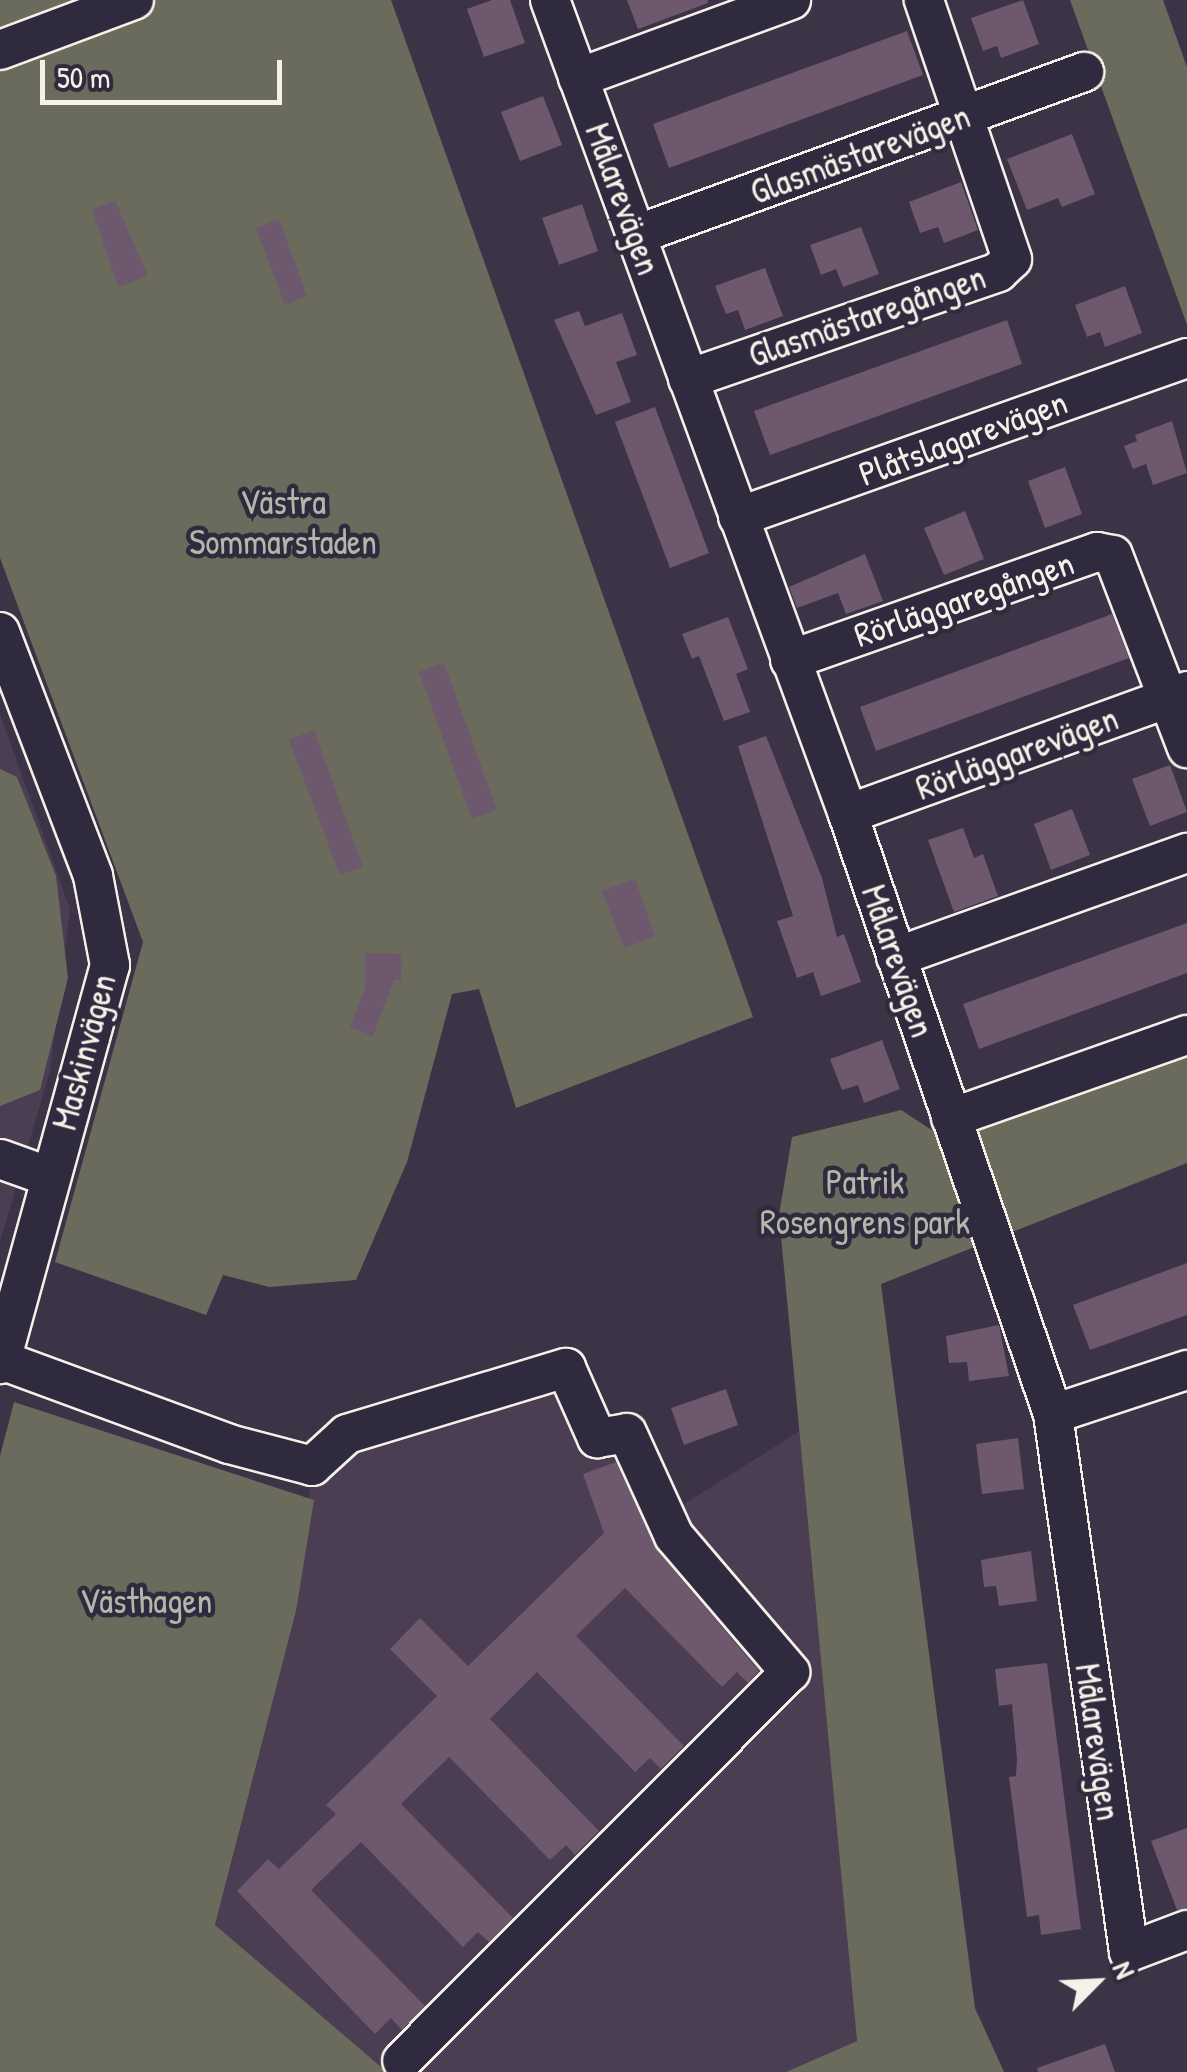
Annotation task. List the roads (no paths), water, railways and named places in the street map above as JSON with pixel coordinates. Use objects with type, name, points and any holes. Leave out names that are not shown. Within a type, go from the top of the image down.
[{"type":"street","points":[[0,50],[134,0]]},
{"type":"street","name":"Målarevägen","points":[[550,0],[848,814],[1053,1414],[1130,1952],[1187,1930]]},
{"type":"street","points":[[578,78],[790,0]]},
{"type":"street","name":"Glasmästaregången","points":[[688,378],[998,272],[1012,259],[1009,240],[924,0]]},
{"type":"street","name":"Glasmästarevägen","points":[[636,235],[1084,72]]},
{"type":"street","name":"Plåtslagarevägen","points":[[738,517],[1187,358]]},
{"type":"street","name":"Rörläggaregången","points":[[790,660],[1098,552],[1113,555],[1178,694],[1187,748]]},
{"type":"street","name":"Maskinvägen","points":[[0,632],[108,926],[110,964],[101,1010],[50,1177],[1,1362]]},
{"type":"street","name":"Rörläggarevägen","points":[[848,814],[1178,694]]},
{"type":"street","points":[[896,958],[1187,853]]},
{"type":"street","points":[[951,1118],[1187,1035]]},
{"type":"street","points":[[0,1159],[50,1177]]},
{"type":"street","points":[[1,1362],[229,1444],[312,1466],[346,1434],[566,1368],[597,1438],[628,1433],[674,1536],[790,1672],[402,2060]]},
{"type":"street","points":[[1053,1414],[1187,1370]]},
{"type":"park label","name":"Västra Sommarstaden","points":[[283,522]]},
{"type":"park label","name":"Patrik Rosengrens park","points":[[865,1202]]},
{"type":"park label","name":"Västhagen","points":[[146,1601]]}]
